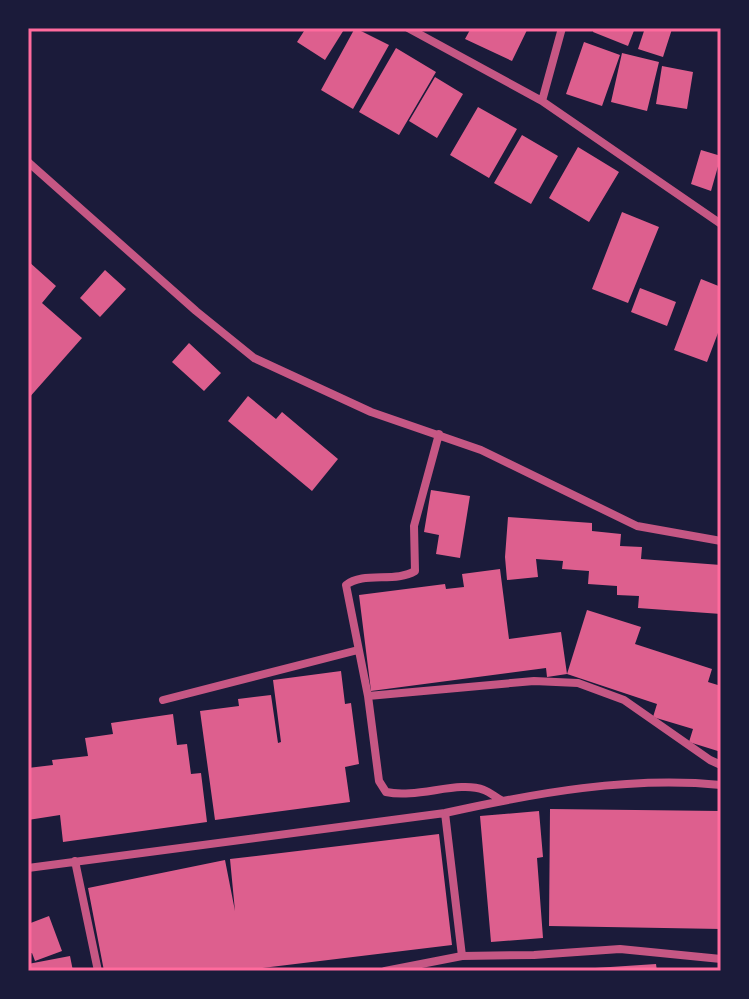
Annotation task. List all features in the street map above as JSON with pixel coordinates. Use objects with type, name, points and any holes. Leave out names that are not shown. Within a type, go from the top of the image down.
[{"type":"street","points":[[408,28],[542,101],[721,224]]},
{"type":"street","points":[[542,101],[562,28]]},
{"type":"street","points":[[28,162],[196,311],[254,358],[371,412],[481,450],[637,526],[721,541]]},
{"type":"street","points":[[439,434],[414,526],[415,571],[410,575],[347,583],[368,696],[379,781],[386,792],[402,795],[472,787],[501,800]]},
{"type":"street","points":[[163,700],[358,650]]},
{"type":"street","points":[[368,696],[534,681],[578,683],[624,700],[721,765]]},
{"type":"street","points":[[28,868],[445,813],[501,800],[575,789],[677,781],[721,785]]},
{"type":"street","points":[[445,813],[462,956]]},
{"type":"street","points":[[75,861],[98,971]]},
{"type":"street","points":[[385,971],[462,956],[620,949],[721,959]]},
{"type":"building","points":[[306,28],[345,28],[325,60],[297,42]]},
{"type":"building","points":[[355,28],[389,45],[353,109],[321,90]]},
{"type":"building","points":[[471,28],[528,28],[512,61],[465,39]]},
{"type":"building","points":[[594,28],[635,28],[628,46],[593,32]]},
{"type":"building","points":[[645,28],[672,29],[663,57],[638,49]]},
{"type":"building","points":[[584,42],[620,55],[602,106],[566,94]]},
{"type":"building","points":[[396,48],[436,72],[399,135],[359,112]]},
{"type":"building","points":[[622,53],[659,62],[647,111],[611,102]]},
{"type":"building","points":[[662,66],[693,72],[687,109],[656,104]]},
{"type":"building","points":[[435,77],[463,94],[437,138],[409,121]]},
{"type":"building","points":[[478,107],[517,129],[489,178],[450,155]]},
{"type":"building","points":[[522,135],[558,156],[531,204],[494,183]]},
{"type":"building","points":[[578,147],[619,172],[589,222],[549,198]]},
{"type":"building","points":[[701,150],[721,156],[711,191],[691,184]]},
{"type":"building","points":[[622,212],[659,227],[628,303],[592,289]]},
{"type":"building","points":[[28,261],[56,286],[42,303],[82,338],[28,399]]},
{"type":"building","points":[[105,270],[126,289],[100,317],[80,298]]},
{"type":"building","points":[[701,279],[721,287],[721,325],[707,362],[674,350]]},
{"type":"building","points":[[640,288],[676,302],[667,326],[631,312]]},
{"type":"building","points":[[189,343],[221,373],[204,391],[172,362]]},
{"type":"building","points":[[248,396],[276,419],[282,412],[338,459],[312,491],[228,421]]},
{"type":"building","points":[[431,490],[470,496],[460,558],[436,554],[439,535],[424,532]]},
{"type":"building","points":[[508,517],[592,523],[592,531],[621,534],[620,546],[642,547],[641,559],[721,565],[721,614],[638,608],[639,596],[617,595],[617,586],[588,584],[589,571],[562,569],[563,561],[536,559],[538,577],[507,580]]},
{"type":"building","points":[[500,569],[509,639],[561,632],[567,674],[547,677],[546,668],[371,691],[359,595],[445,584],[446,589],[464,587],[462,574]]},
{"type":"building","points":[[587,610],[641,627],[635,644],[712,669],[708,682],[721,686],[721,752],[689,742],[693,729],[653,717],[657,704],[567,674]]},
{"type":"building","points":[[341,671],[345,704],[351,703],[359,764],[345,767],[350,802],[215,820],[200,711],[239,706],[238,699],[271,695],[278,743],[281,742],[273,680]]},
{"type":"building","points":[[173,714],[177,745],[187,744],[191,774],[201,773],[207,822],[63,842],[60,815],[28,820],[28,768],[53,765],[52,760],[88,756],[85,738],[113,734],[111,723]]},
{"type":"building","points":[[550,809],[721,811],[721,929],[549,926]]},
{"type":"building","points":[[539,811],[543,857],[537,858],[543,938],[491,942],[480,816]]},
{"type":"building","points":[[439,834],[452,945],[238,971],[104,971],[88,888],[225,860],[235,911],[230,859]]},
{"type":"building","points":[[49,916],[62,951],[35,961],[32,953],[28,954],[28,924]]},
{"type":"building","points":[[70,956],[73,971],[28,971],[28,964]]},
{"type":"building","points":[[656,964],[657,971],[580,971],[580,969]]}]
